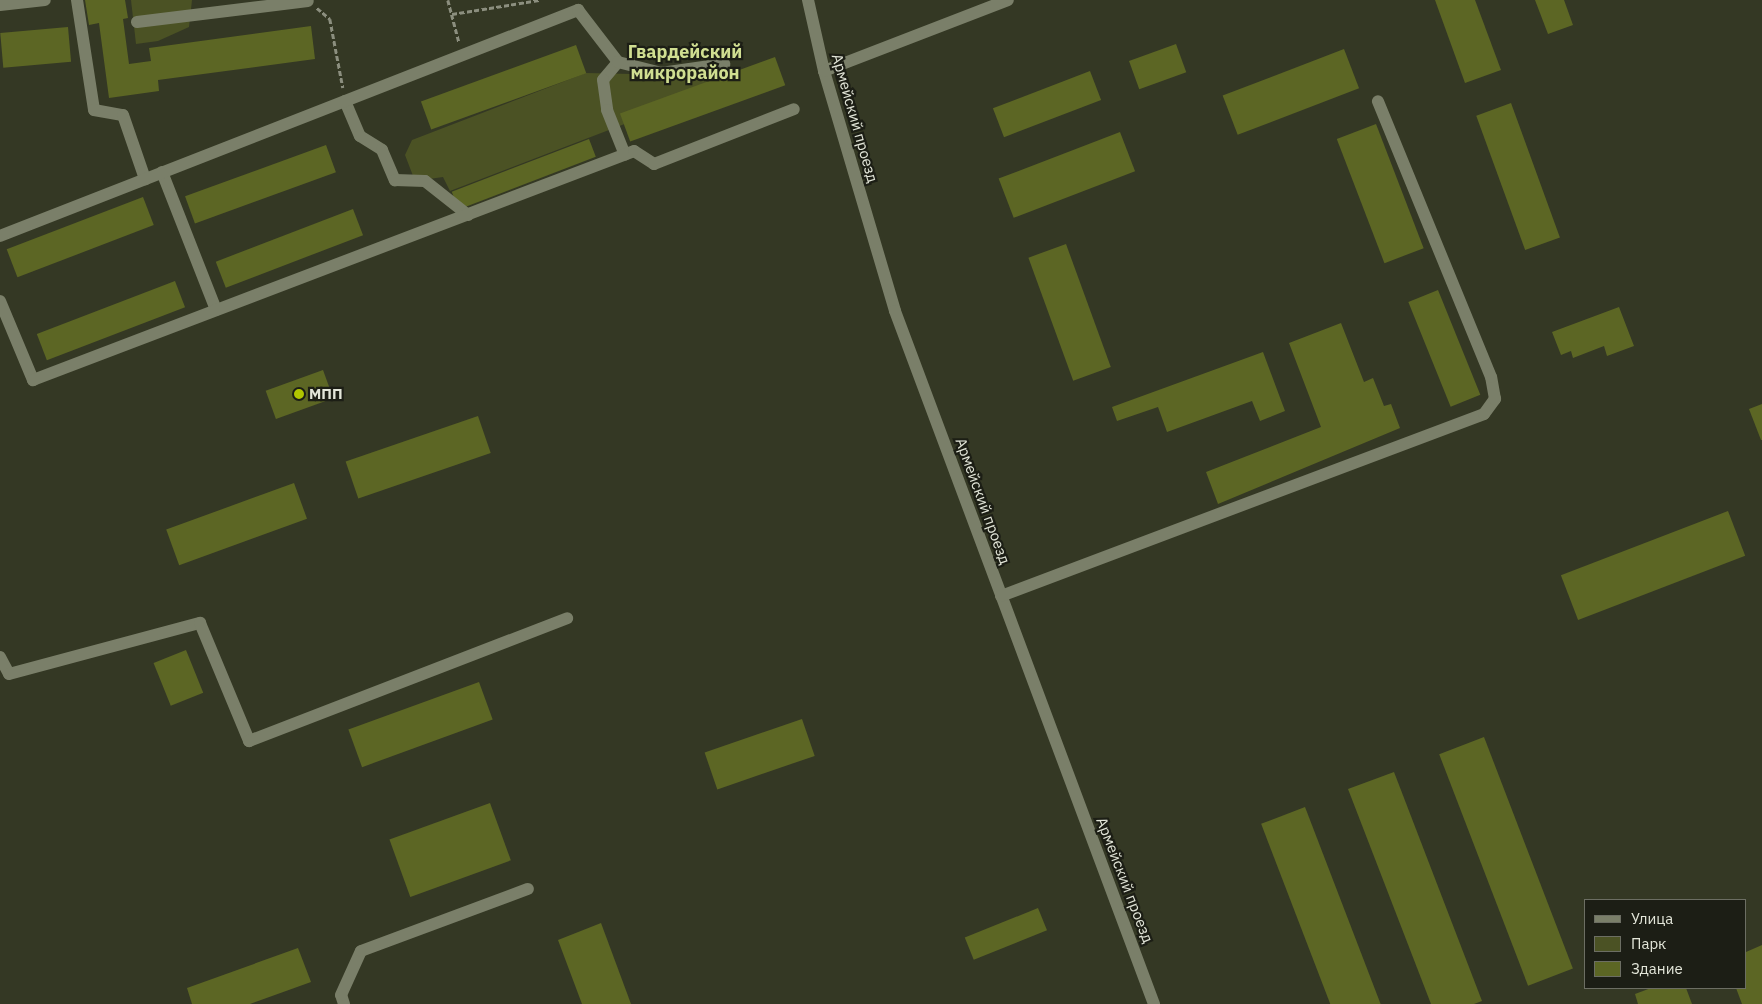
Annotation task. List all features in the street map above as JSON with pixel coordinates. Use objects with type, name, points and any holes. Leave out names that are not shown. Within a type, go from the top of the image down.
[{"type":"street","points":[[0,5],[45,0]]},
{"type":"street","points":[[78,0],[94,110],[123,115],[145,179]]},
{"type":"street","name":"Армейский проезд","points":[[808,0],[824,72],[895,311],[1154,1004]]},
{"type":"street","points":[[824,72],[1008,0]]},
{"type":"street","points":[[137,22],[257,4],[308,1]]},
{"type":"street","points":[[0,236],[578,10],[618,62],[661,73],[724,64]]},
{"type":"street","points":[[618,62],[603,80],[607,110],[624,155]]},
{"type":"street","points":[[345,101],[360,136],[382,150],[395,180],[425,182],[468,214]]},
{"type":"street","points":[[1001,596],[1484,414],[1495,399],[1492,377],[1378,101]]},
{"type":"street","points":[[0,301],[33,380],[624,155],[634,152],[654,164],[794,108]]},
{"type":"street","points":[[162,172],[216,310]]},
{"type":"street","points":[[0,657],[9,674],[200,623],[249,740],[567,618]]},
{"type":"street","points":[[344,1004],[341,995],[361,951],[528,889]]},
{"type":"path","points":[[448,0],[462,55]]},
{"type":"path","points":[[452,14],[539,0]]},
{"type":"path","points":[[308,1],[330,19],[345,101]]},
{"type":"green space","points":[[131,0],[192,0],[189,27],[158,41],[136,44]]},
{"type":"green space","points":[[712,71],[721,87],[450,191],[443,177],[415,181],[405,155],[412,140],[586,73],[632,74],[660,79]]},
{"type":"building","points":[[85,0],[125,0],[128,18],[123,19],[129,64],[151,61],[149,48],[311,26],[315,59],[158,80],[159,91],[109,98],[99,23],[89,25]]},
{"type":"building","points":[[1435,0],[1475,0],[1501,70],[1465,83]]},
{"type":"building","points":[[1535,0],[1564,0],[1573,25],[1548,34]]},
{"type":"building","points":[[68,27],[71,62],[3,68],[0,33]]},
{"type":"building","points":[[1176,44],[1186,72],[1139,89],[1129,61]]},
{"type":"building","points":[[576,45],[586,73],[431,130],[421,101]]},
{"type":"building","points":[[1344,49],[1359,88],[1238,135],[1223,96]]},
{"type":"building","points":[[775,57],[785,85],[630,142],[620,113]]},
{"type":"building","points":[[1090,71],[1101,100],[1004,137],[993,108]]},
{"type":"building","points":[[1511,103],[1560,237],[1525,250],[1476,116]]},
{"type":"building","points":[[1376,124],[1424,248],[1384,263],[1337,139]]},
{"type":"building","points":[[1120,132],[1135,171],[1014,218],[999,179]]},
{"type":"building","points":[[589,139],[596,157],[459,209],[452,192]]},
{"type":"building","points":[[326,145],[336,172],[195,224],[185,196]]},
{"type":"building","points":[[143,197],[154,225],[17,277],[7,249]]},
{"type":"building","points":[[353,209],[363,235],[226,288],[216,262]]},
{"type":"building","points":[[1066,244],[1111,367],[1073,381],[1028,258]]},
{"type":"building","points":[[175,281],[185,307],[47,360],[37,334]]},
{"type":"building","points":[[1438,290],[1480,395],[1451,407],[1408,302]]},
{"type":"building","points":[[1619,307],[1634,346],[1607,356],[1604,346],[1573,358],[1571,351],[1561,355],[1552,332]]},
{"type":"building","points":[[1341,323],[1364,382],[1373,378],[1384,406],[1391,404],[1400,428],[1218,504],[1206,472],[1321,427],[1289,343]]},
{"type":"building","points":[[1263,352],[1285,411],[1260,421],[1252,401],[1167,432],[1158,407],[1117,421],[1112,407]]},
{"type":"building","name":"МПП","points":[[323,370],[333,398],[276,419],[266,391]]},
{"type":"building","points":[[1762,404],[1762,440],[1761,440],[1749,409]]},
{"type":"building","points":[[478,416],[491,453],[358,498],[346,462]]},
{"type":"building","points":[[294,483],[307,519],[179,565],[166,530]]},
{"type":"building","points":[[1728,511],[1745,556],[1578,620],[1561,575]]},
{"type":"building","points":[[186,650],[203,693],[171,706],[154,663]]},
{"type":"building","points":[[479,682],[493,720],[362,767],[348,730]]},
{"type":"building","points":[[802,719],[815,756],[717,789],[705,753]]},
{"type":"building","points":[[1484,737],[1573,969],[1528,986],[1439,754]]},
{"type":"building","points":[[1394,772],[1482,1001],[1474,1004],[1431,1004],[1348,789]]},
{"type":"building","points":[[490,803],[511,860],[410,897],[389,840]]},
{"type":"building","points":[[1305,807],[1381,1004],[1330,1004],[1261,824]]},
{"type":"building","points":[[1038,908],[1047,930],[974,960],[965,938]]},
{"type":"building","points":[[601,923],[631,1004],[582,1004],[558,940]]},
{"type":"building","points":[[1762,945],[1762,1004],[1742,1004],[1736,989],[1747,989],[1747,952]]},
{"type":"building","points":[[298,948],[311,982],[250,1004],[192,1004],[187,988]]},
{"type":"building","points":[[1648,989],[1686,989],[1692,1004],[1638,1004],[1635,994]]},
{"type":"place","name":"МПП","points":[[299,394]]},
{"type":"district","name":"Гвардейский микрорайон","points":[[685,63]]}]
